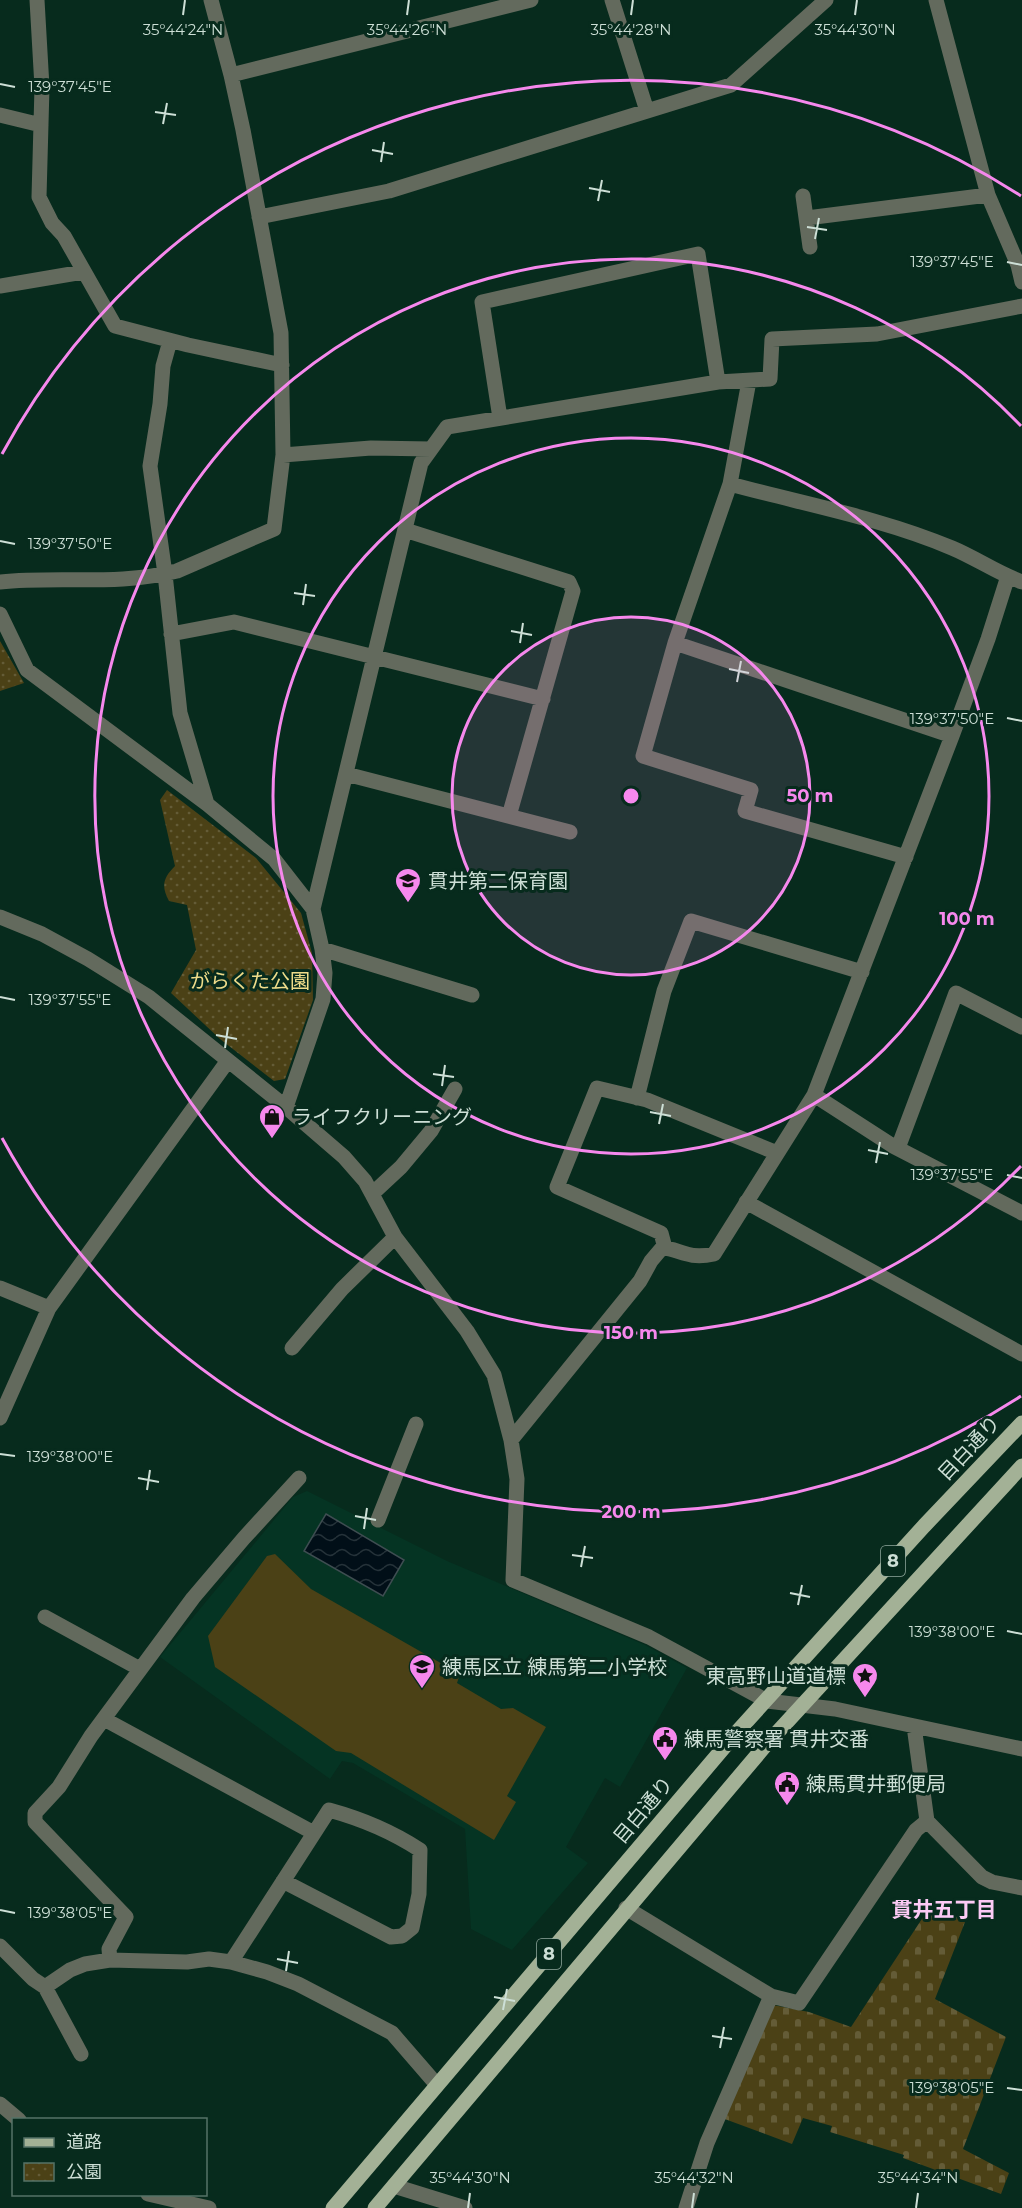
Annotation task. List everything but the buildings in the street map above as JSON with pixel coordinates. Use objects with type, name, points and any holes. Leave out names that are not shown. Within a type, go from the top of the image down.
[{"type":"main road","name":"目白通り","points":[[333,2208],[737,1732],[1022,1423]]},
{"type":"main road","name":"8","points":[[375,2208],[764,1747],[1022,1466]]},
{"type":"street","points":[[37,0],[41,50],[39,197],[52,223],[64,236],[115,326],[170,341],[282,365]]},
{"type":"street","points":[[0,582],[40,579],[107,581],[165,574],[177,571],[274,529],[283,455],[281,333],[231,75],[211,0]]},
{"type":"street","points":[[231,75],[531,0]]},
{"type":"street","points":[[612,0],[647,111]]},
{"type":"street","points":[[259,217],[389,191],[731,85],[826,0]]},
{"type":"street","points":[[936,0],[988,195],[1020,261],[1022,282]]},
{"type":"street","points":[[0,115],[41,125]]},
{"type":"street","points":[[807,218],[988,195]]},
{"type":"street","points":[[803,196],[810,248]]},
{"type":"street","points":[[500,418],[482,302],[698,254],[718,382]]},
{"type":"street","points":[[0,286],[83,272]]},
{"type":"street","points":[[313,909],[421,463],[447,427],[718,382],[770,379],[772,339],[877,334],[1022,306]]},
{"type":"street","points":[[170,341],[163,366],[160,404],[150,466],[165,574],[180,713],[207,804]]},
{"type":"street","points":[[749,381],[730,484],[675,643],[643,756],[751,790],[746,811],[906,857]]},
{"type":"street","points":[[283,455],[371,448],[431,449]]},
{"type":"street","points":[[512,1440],[640,1281],[651,1261],[662,1248],[671,1248],[695,1255],[714,1254],[814,1095],[988,639],[1015,579],[953,548],[902,530],[730,484]]},
{"type":"street","points":[[405,530],[568,582],[573,591],[509,816]]},
{"type":"street","points":[[0,614],[27,670],[207,804],[274,859],[313,909],[325,973],[323,999],[286,1107]]},
{"type":"street","points":[[171,634],[234,622],[543,699]]},
{"type":"street","points":[[675,643],[952,736]]},
{"type":"street","points":[[346,774],[570,832]]},
{"type":"street","points":[[0,917],[42,934],[139,991],[286,1107],[344,1156],[365,1181],[395,1238],[467,1331],[494,1375],[512,1440],[517,1479],[513,1580],[649,1637],[767,1701],[835,1709],[1022,1749]]},
{"type":"street","points":[[637,1098],[664,992],[690,921],[862,972]]},
{"type":"street","points":[[322,948],[472,995]]},
{"type":"street","points":[[898,1148],[956,993],[1022,1027]]},
{"type":"street","points":[[0,1418],[49,1308],[227,1062]]},
{"type":"street","points":[[665,1248],[661,1233],[557,1187],[597,1088],[647,1100],[777,1153]]},
{"type":"street","points":[[372,1194],[401,1167],[431,1131],[455,1089]]},
{"type":"street","points":[[814,1095],[898,1148],[1022,1213]]},
{"type":"street","points":[[746,1202],[1022,1354]]},
{"type":"street","points":[[292,1348],[342,1289],[395,1238]]},
{"type":"street","points":[[0,1288],[49,1308]]},
{"type":"street","points":[[378,1520],[416,1424]]},
{"type":"street","points":[[110,1960],[110,1948],[126,1917],[35,1822],[35,1814],[59,1788],[104,1719],[194,1598],[244,1538],[299,1478]]},
{"type":"street","points":[[45,1617],[140,1669]]},
{"type":"street","points":[[104,1719],[314,1833]]},
{"type":"street","points":[[914,1726],[927,1821],[982,1876],[992,1882],[1022,1888]]},
{"type":"street","points":[[231,1962],[283,1881],[329,1810],[364,1820],[398,1835],[420,1850],[419,1894],[412,1928],[402,1936],[391,1937],[283,1881]]},
{"type":"street","points":[[626,1908],[771,1996],[799,2003],[916,1830],[927,1821]]},
{"type":"street","points":[[0,1946],[33,1979],[45,1987],[81,2054]]},
{"type":"street","points":[[45,1987],[70,1970],[110,1960],[187,1962],[209,1959],[267,1971],[298,1984],[392,2033],[437,2085]]},
{"type":"street","points":[[686,2208],[707,2143],[771,1996]]},
{"type":"street","points":[[0,2104],[17,2118]]},
{"type":"street","points":[[394,2186],[465,2208]]},
{"type":"street","points":[[157,2196],[209,2208]]},
{"type":"shaded area","points":[[307,1491],[447,1561],[645,1645],[687,1668],[620,1787],[605,1778],[566,1847],[588,1863],[512,1950],[471,1929],[465,1829],[353,1763],[342,1761],[330,1779],[160,1657],[293,1497]]},
{"type":"green space","points":[[0,641],[24,683],[0,691]]},
{"type":"green space","name":"がらくた公園","points":[[167,790],[256,858],[301,913],[312,953],[313,1000],[285,1079],[274,1081],[220,1039],[171,993],[196,950],[187,905],[169,901],[164,886],[168,874],[175,866],[160,800]]},
{"type":"green space","points":[[275,1554],[311,1589],[460,1674],[457,1683],[501,1709],[513,1708],[546,1727],[507,1796],[516,1802],[494,1840],[351,1753],[336,1751],[215,1667],[208,1636],[267,1556]]},
{"type":"green space","points":[[933,1902],[965,1922],[935,1999],[1006,2037],[963,2149],[1009,2173],[1001,2194],[903,2158],[904,2155],[830,2132],[832,2126],[803,2118],[792,2144],[722,2118],[773,2005],[809,2012],[851,2027]]},
{"type":"water","points":[[326,1514],[404,1560],[383,1596],[304,1551]]},
{"type":"place","name":"貫井第二保育園","points":[[408,904]]},
{"type":"place","name":"ライフクリーニング","points":[[272,1140]]},
{"type":"place","name":"練馬区立 練馬第二小学校","points":[[422,1690]]},
{"type":"place","name":"東高野山道道標","points":[[865,1699]]},
{"type":"place","name":"練馬警察署 貫井交番","points":[[665,1762]]},
{"type":"place","name":"練馬貫井郵便局","points":[[787,1807]]},
{"type":"district","name":"貫井五丁目","points":[[944,1910]]}]
